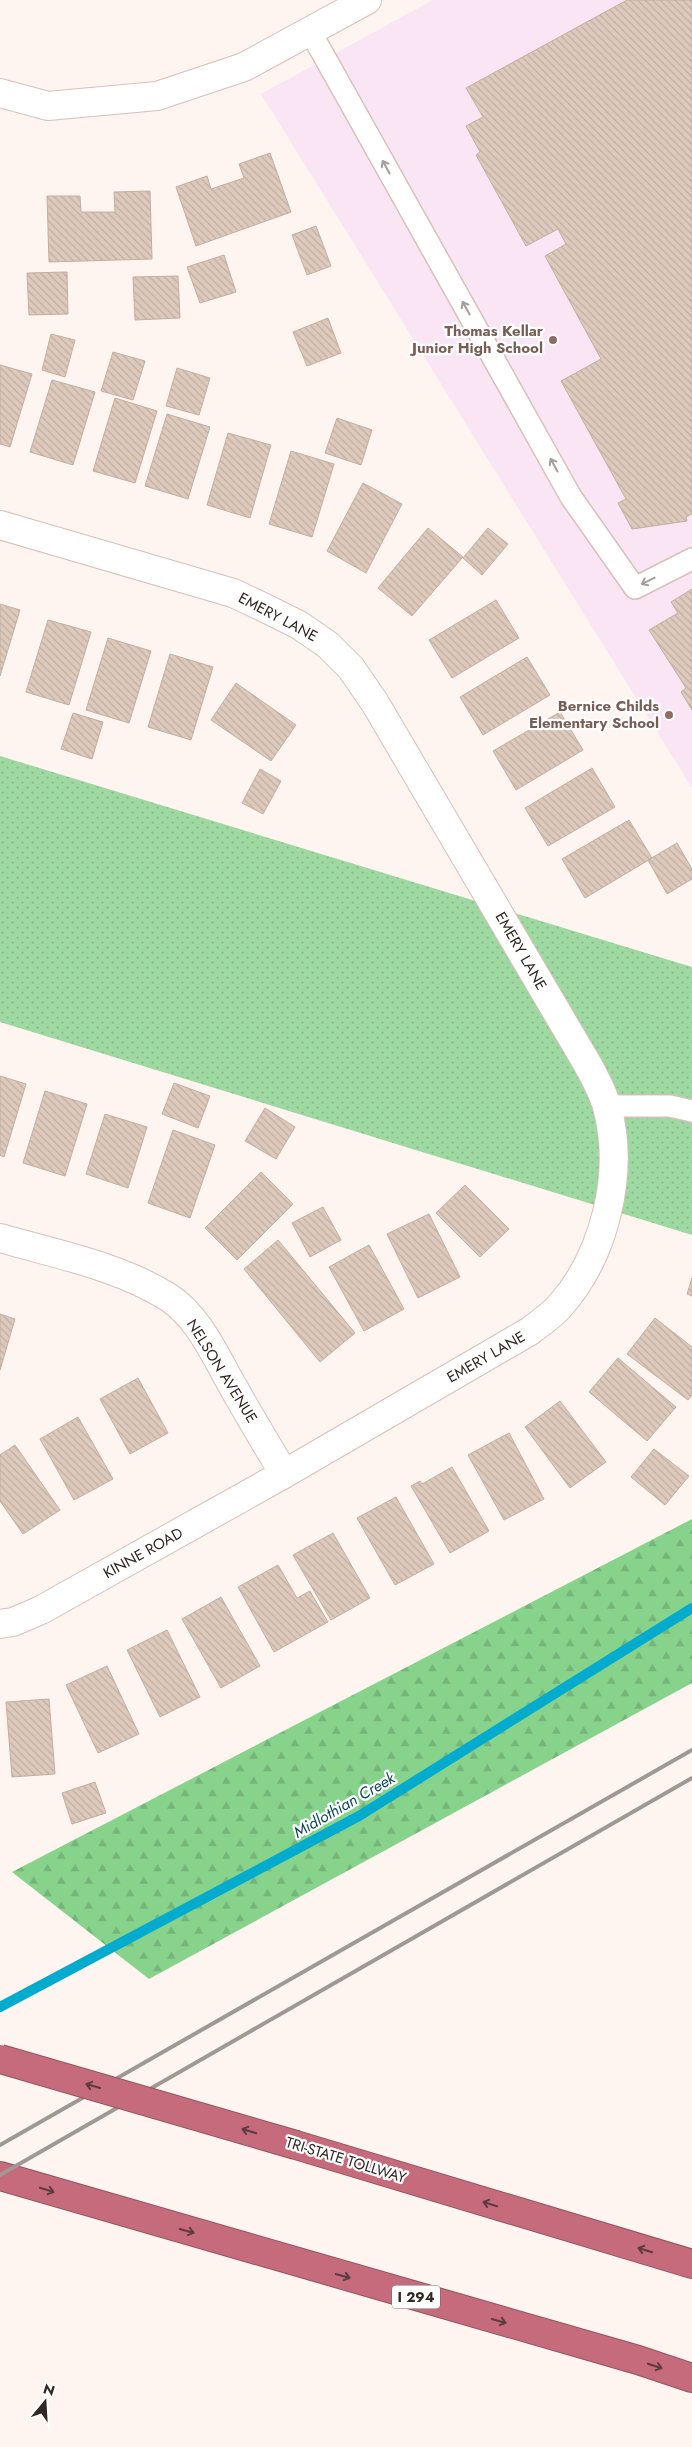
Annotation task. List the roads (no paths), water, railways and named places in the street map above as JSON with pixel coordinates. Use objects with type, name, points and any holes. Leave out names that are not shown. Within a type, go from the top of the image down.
[{"type":"highway","name":"TRI-STATE TOLLWAY","points":[[0,2060],[296,2145],[692,2264]]},
{"type":"highway","name":"I 294","points":[[0,2176],[140,2218],[638,2360],[692,2378]]},
{"type":"street","points":[[0,93],[48,106],[157,96],[244,67],[368,0]]},
{"type":"street","name":"EMERY LANE","points":[[0,525],[233,593],[299,625],[328,645],[351,668],[375,703],[588,1065],[607,1106],[614,1159],[612,1185],[596,1246],[581,1277],[559,1307],[530,1331],[284,1474]]},
{"type":"street","name":"NELSON AVENUE","points":[[0,1238],[105,1269],[141,1282],[170,1298],[192,1319],[210,1346],[284,1474]]},
{"type":"street","name":"KINNE ROAD","points":[[0,1624],[14,1622],[41,1610],[284,1474]]},
{"type":"lane","points":[[310,31],[571,497],[635,588],[692,559]]},
{"type":"lane","points":[[607,1106],[670,1106],[692,1110]]},
{"type":"waterway","name":"Midlothian Creek","points":[[0,2007],[359,1816],[692,1608]]},
{"type":"railway","points":[[0,2145],[692,1750]]},
{"type":"railway","points":[[0,2175],[692,1778]]},
{"type":"place","name":"Thomas Kellar Junior High School","points":[[553,340]]},
{"type":"place","name":"Bernice Childs Elementary School","points":[[669,715]]}]
